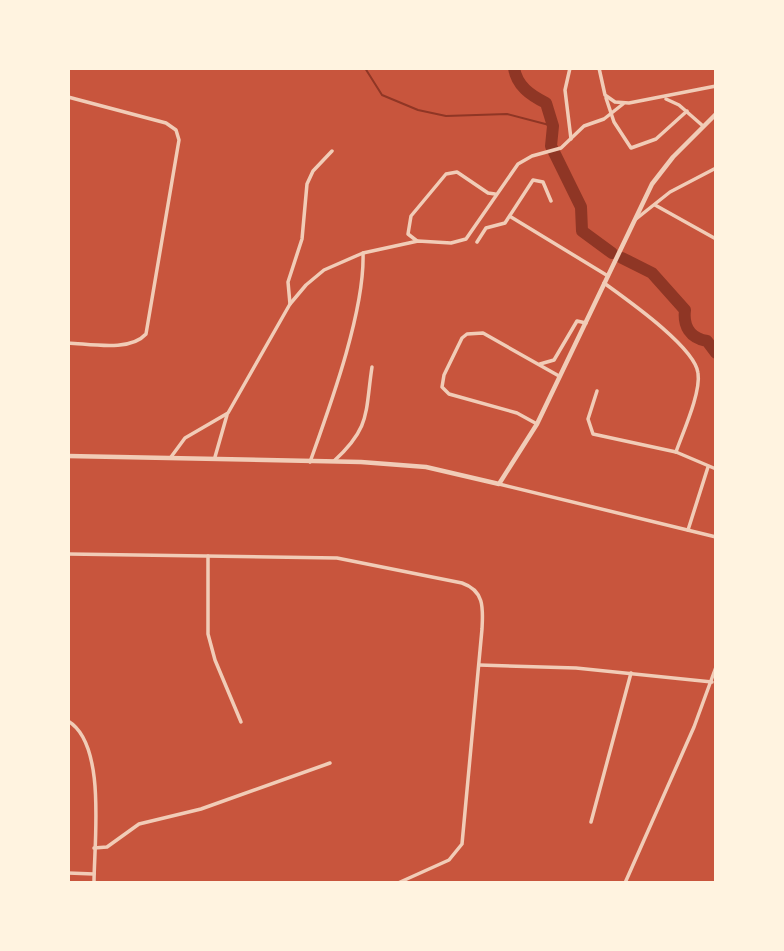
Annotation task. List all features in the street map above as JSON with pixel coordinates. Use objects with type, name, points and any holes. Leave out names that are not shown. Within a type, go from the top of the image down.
[{"type":"street","points":[[570,68],[565,90],[571,139]]},
{"type":"street","points":[[599,68],[610,112],[627,146],[635,148],[656,138],[687,111]]},
{"type":"street","points":[[215,457],[228,413],[290,304],[324,270],[363,253],[418,241],[452,243],[466,239],[495,194],[522,161],[561,148],[584,126],[604,119],[623,104],[716,86]]},
{"type":"street","points":[[605,95],[623,104]]},
{"type":"street","points":[[68,97],[166,123],[176,130],[180,140],[146,334],[140,341],[130,344],[68,343]]},
{"type":"street","points":[[664,98],[687,111],[703,126]]},
{"type":"street","points":[[499,484],[537,424],[634,220],[662,171],[716,114]]},
{"type":"street","points":[[290,304],[288,282],[302,239],[307,184],[313,170],[332,151]]},
{"type":"street","points":[[634,220],[670,192],[716,168]]},
{"type":"street","points":[[418,241],[408,234],[409,219],[446,174],[457,172],[488,193],[495,194]]},
{"type":"street","points":[[477,242],[486,228],[501,225],[510,216],[530,183],[536,179],[545,185],[551,201]]},
{"type":"street","points":[[655,205],[716,239]]},
{"type":"street","points":[[510,216],[608,275]]},
{"type":"street","points":[[310,462],[348,339],[363,278],[363,253]]},
{"type":"street","points":[[604,283],[665,329],[696,368],[697,383],[676,452]]},
{"type":"street","points":[[540,364],[554,360],[577,321],[586,323]]},
{"type":"street","points":[[537,424],[517,413],[449,394],[442,383],[462,338],[467,334],[483,333],[559,376]]},
{"type":"street","points":[[333,462],[352,444],[367,417],[372,367]]},
{"type":"street","points":[[597,391],[588,419],[593,434],[676,452],[716,469]]},
{"type":"street","points":[[171,457],[185,438],[228,413]]},
{"type":"street","points":[[68,456],[215,457],[418,466],[716,537]]},
{"type":"street","points":[[688,530],[708,467]]},
{"type":"street","points":[[68,554],[360,560],[468,585],[480,596],[482,606],[479,665],[462,844],[449,860],[398,883]]},
{"type":"street","points":[[208,556],[208,634],[215,660],[241,722]]},
{"type":"street","points":[[479,665],[632,673],[712,682]]},
{"type":"street","points":[[625,883],[712,682],[716,667]]},
{"type":"street","points":[[591,822],[632,673]]},
{"type":"street","points":[[68,721],[83,733],[92,758],[94,883]]},
{"type":"street","points":[[94,848],[107,847],[139,824],[201,809],[330,763]]},
{"type":"street","points":[[68,873],[94,874]]},
{"type":"waterway","points":[[365,68],[382,95],[418,110],[446,116],[507,114],[553,126]]},
{"type":"waterway","points":[[514,68],[525,89],[546,103],[553,126],[551,146],[581,207],[582,231],[612,253]]},
{"type":"waterway","points":[[622,258],[652,273],[685,310],[685,321],[692,334],[707,341],[716,353]]}]
